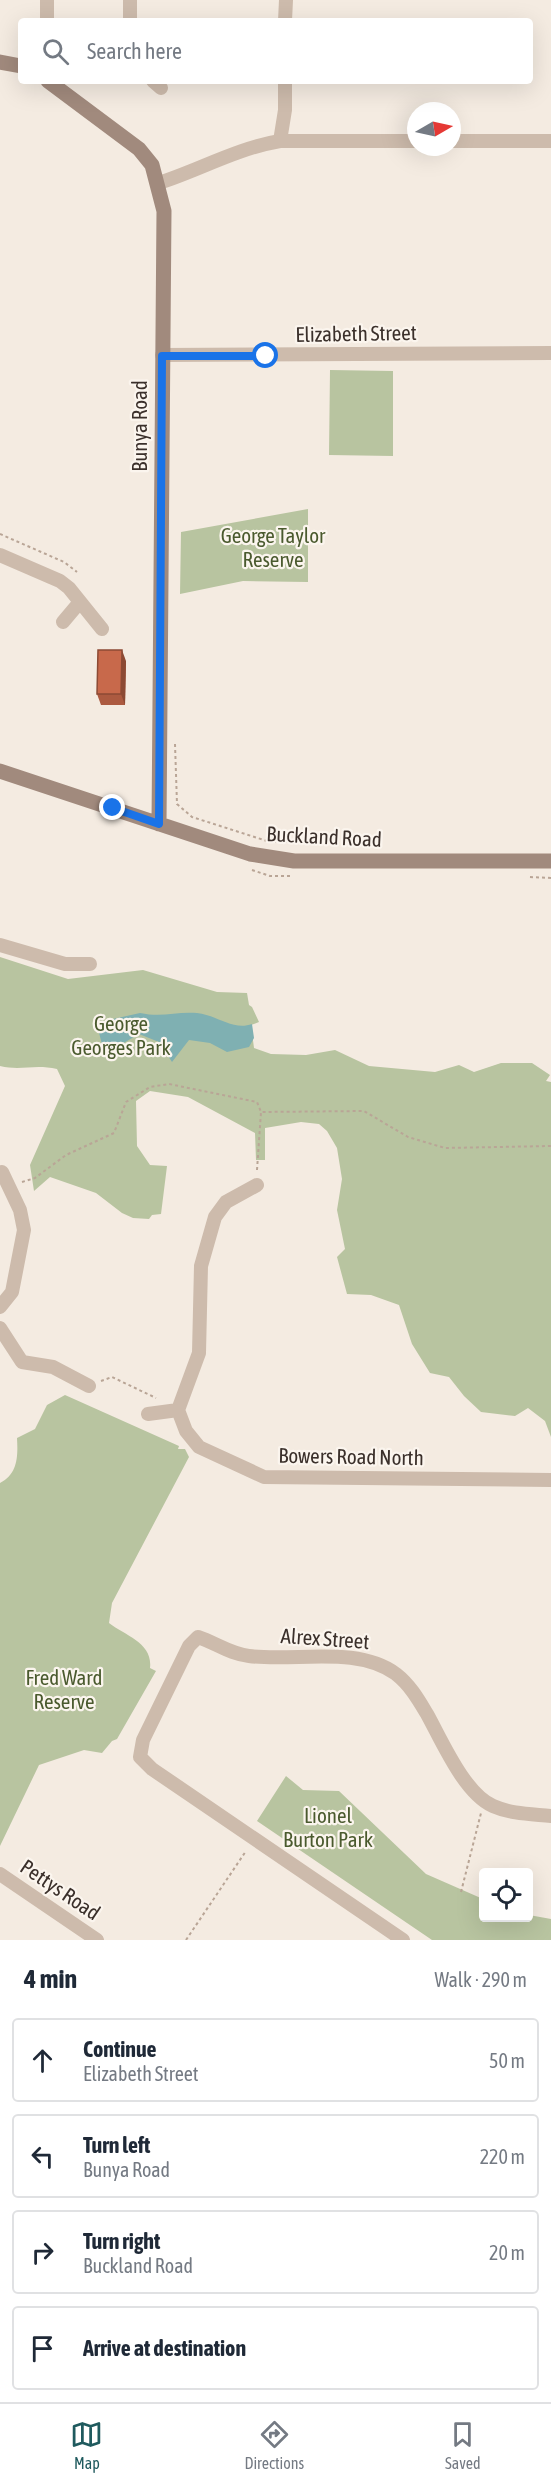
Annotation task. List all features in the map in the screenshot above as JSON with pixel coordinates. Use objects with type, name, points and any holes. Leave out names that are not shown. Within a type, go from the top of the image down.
[{"type":"street","points":[[47,0],[47,18]]},
{"type":"street","points":[[130,0],[130,18]]},
{"type":"street","points":[[285,0],[285,18]]},
{"type":"street","points":[[0,62],[18,65]]},
{"type":"street","name":"Bunya Road","points":[[56,84],[139,149],[152,165],[159,183],[164,211],[159,824]]},
{"type":"street","points":[[280,141],[285,110],[285,84]]},
{"type":"street","points":[[159,183],[259,144],[280,141],[407,141]]},
{"type":"street","points":[[461,141],[551,141]]},
{"type":"street","name":"Elizabeth Street","points":[[162,356],[551,353]]},
{"type":"street","points":[[0,555],[60,581],[69,588],[102,629]]},
{"type":"street","points":[[63,622],[80,603]]},
{"type":"street","name":"Buckland Road","points":[[0,771],[250,854],[294,861],[551,861]]},
{"type":"street","points":[[0,945],[66,964],[90,964]]},
{"type":"street","points":[[0,1307],[12,1292],[24,1230],[20,1210],[2,1172]]},
{"type":"street","points":[[148,1414],[173,1411],[199,1353],[201,1266],[215,1217],[226,1202],[257,1185]]},
{"type":"street","points":[[0,1328],[22,1362],[53,1367],[88,1386]]},
{"type":"street","name":"Bowers Road North","points":[[173,1411],[199,1447],[264,1477],[551,1480]]},
{"type":"street","name":"Alrex Street","points":[[255,1839],[152,1769],[140,1757],[143,1740],[189,1646],[198,1637],[227,1651],[248,1656],[357,1658],[381,1665],[398,1675],[415,1693],[462,1776],[484,1800],[510,1811],[551,1816]]},
{"type":"street","points":[[255,1839],[403,1940]]},
{"type":"street","name":"Pettys Road","points":[[0,1874],[97,1940]]},
{"type":"path","points":[[0,534],[64,562],[77,572]]},
{"type":"path","points":[[175,741],[177,804],[182,809],[192,817],[265,840],[296,842]]},
{"type":"path","points":[[8,1186],[35,1178],[66,1155],[114,1133],[126,1102],[150,1086],[169,1084],[257,1102],[261,1112],[257,1185]]},
{"type":"path","points":[[261,1112],[364,1111],[408,1137],[445,1148],[551,1146]]},
{"type":"path","points":[[88,1386],[112,1377],[167,1404],[173,1411]]},
{"type":"path","points":[[461,1892],[484,1800]]},
{"type":"path","points":[[186,1940],[255,1839]]},
{"type":"green space","points":[[330,370],[393,371],[393,456],[329,455]]},
{"type":"green space","name":"George Taylor Reserve","points":[[308,509],[308,582],[243,581],[180,594],[181,532]]},
{"type":"green space","name":"George Georges Park","points":[[0,957],[68,979],[143,970],[217,992],[247,993],[249,1005],[259,1022],[251,1025],[254,1048],[271,1054],[306,1055],[335,1050],[369,1066],[435,1072],[459,1065],[474,1072],[501,1063],[532,1063],[550,1075],[546,1081],[551,1082],[551,1437],[545,1421],[528,1408],[515,1416],[481,1412],[449,1377],[430,1373],[412,1344],[399,1305],[371,1295],[347,1294],[337,1257],[345,1249],[337,1210],[342,1179],[337,1148],[327,1131],[319,1124],[301,1122],[265,1128],[265,1160],[256,1160],[255,1133],[188,1097],[150,1091],[136,1101],[137,1146],[150,1165],[167,1166],[161,1214],[152,1215],[149,1219],[133,1218],[122,1213],[96,1193],[50,1177],[34,1191],[30,1165],[65,1086],[57,1069],[0,1066]]},
{"type":"green space","name":"Fred Ward Reserve","points":[[65,1395],[179,1446],[178,1449],[185,1449],[189,1457],[112,1603],[109,1623],[143,1646],[150,1659],[150,1668],[156,1671],[117,1739],[112,1741],[102,1753],[84,1750],[39,1765],[0,1846],[0,1483],[14,1470],[17,1458],[17,1438],[35,1429],[47,1405]]},
{"type":"green space","name":"Lionel Burton Park","points":[[286,1776],[303,1790],[339,1791],[426,1874],[479,1897],[479,1922],[533,1922],[533,1916],[551,1919],[551,1940],[432,1940],[257,1821]]},
{"type":"water","points":[[140,1013],[156,1015],[197,1013],[238,1026],[252,1024],[254,1038],[249,1047],[227,1052],[210,1043],[189,1040],[172,1062],[159,1042],[139,1034],[115,1048],[103,1048],[98,1029],[113,1019]]},
{"type":"building","points":[[98,650],[122,650],[121,694],[97,694]]},
{"type":"route","points":[[113,808],[159,824],[162,356],[266,356]]}]
